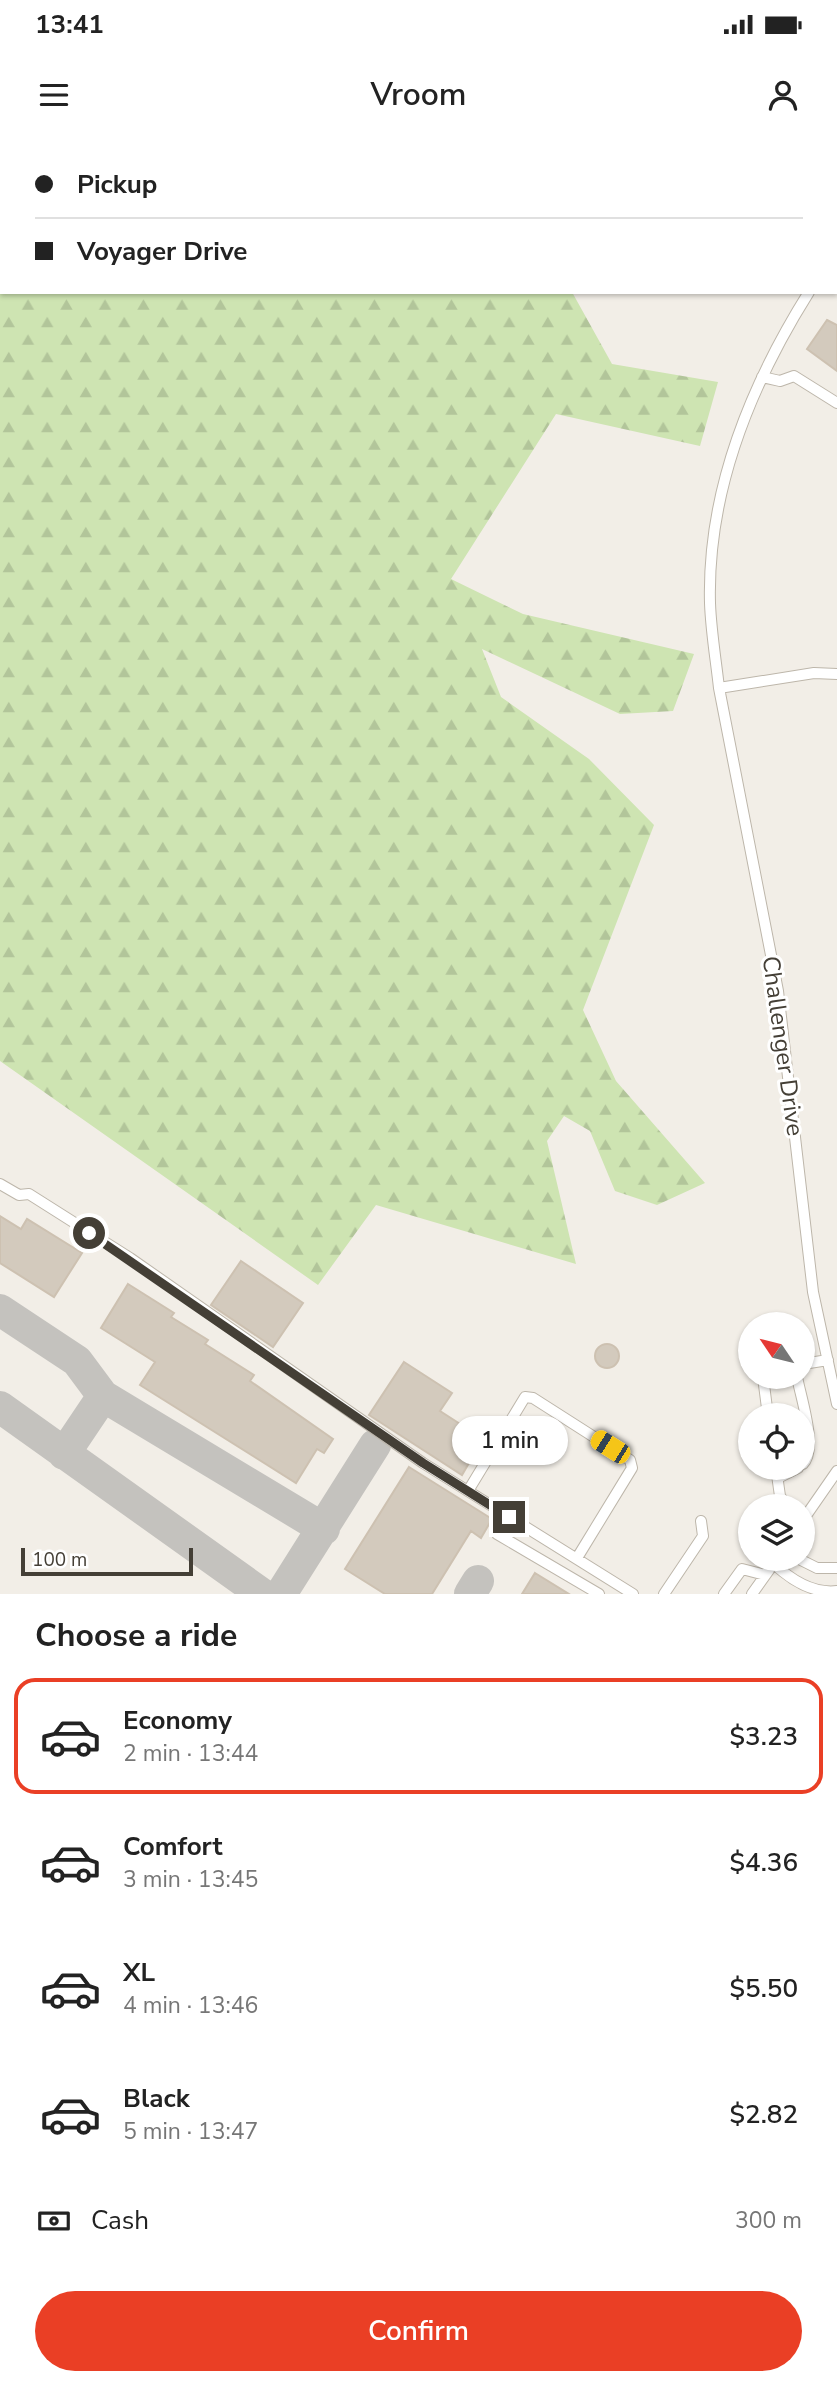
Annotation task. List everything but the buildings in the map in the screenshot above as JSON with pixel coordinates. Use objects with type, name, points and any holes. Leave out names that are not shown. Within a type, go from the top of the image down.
[{"type":"lane","name":"Challenger Drive","points":[[808,294],[762,377],[735,442],[716,527],[710,604],[719,688],[778,991],[813,1292],[837,1404]]},
{"type":"lane","points":[[762,377],[779,381],[794,376],[837,403]]},
{"type":"lane","points":[[719,688],[814,673],[837,674]]},
{"type":"lane","points":[[0,1184],[19,1195],[29,1194],[130,1258],[212,1318],[468,1491],[633,1594]]},
{"type":"lane","points":[[816,1362],[828,1360]]},
{"type":"lane","points":[[468,1491],[525,1397],[533,1398],[630,1460],[632,1468],[577,1558]]},
{"type":"lane","points":[[815,1502],[837,1471]]},
{"type":"lane","points":[[664,1594],[703,1536],[701,1521]]},
{"type":"lane","points":[[497,1534],[601,1594],[611,1580]]},
{"type":"lane","points":[[540,1559],[550,1542]]},
{"type":"lane","points":[[815,1567],[837,1569]]},
{"type":"lane","points":[[724,1594],[742,1569],[765,1575]]},
{"type":"lane","points":[[754,1593],[768,1571]]},
{"type":"lane","points":[[783,1571],[789,1578],[811,1589],[823,1593],[837,1591]]},
{"type":"green space","points":[[0,294],[573,294],[612,364],[718,382],[700,446],[556,414],[451,579],[523,614],[694,654],[673,711],[620,714],[482,649],[501,697],[589,759],[654,825],[583,1010],[616,1081],[705,1183],[657,1205],[615,1191],[590,1131],[564,1116],[547,1141],[576,1264],[376,1205],[318,1285],[0,1061]]},
{"type":"taxiway","points":[[0,1310],[77,1361],[103,1396],[64,1454]]},
{"type":"taxiway","points":[[103,1396],[324,1529]]},
{"type":"taxiway","points":[[0,1407],[262,1594]]},
{"type":"taxiway","points":[[281,1594],[375,1445]]},
{"type":"taxiway","points":[[470,1594],[478,1581]]},
{"type":"route","points":[[89,1233],[130,1258],[212,1318],[423,1463],[509,1517]]}]
